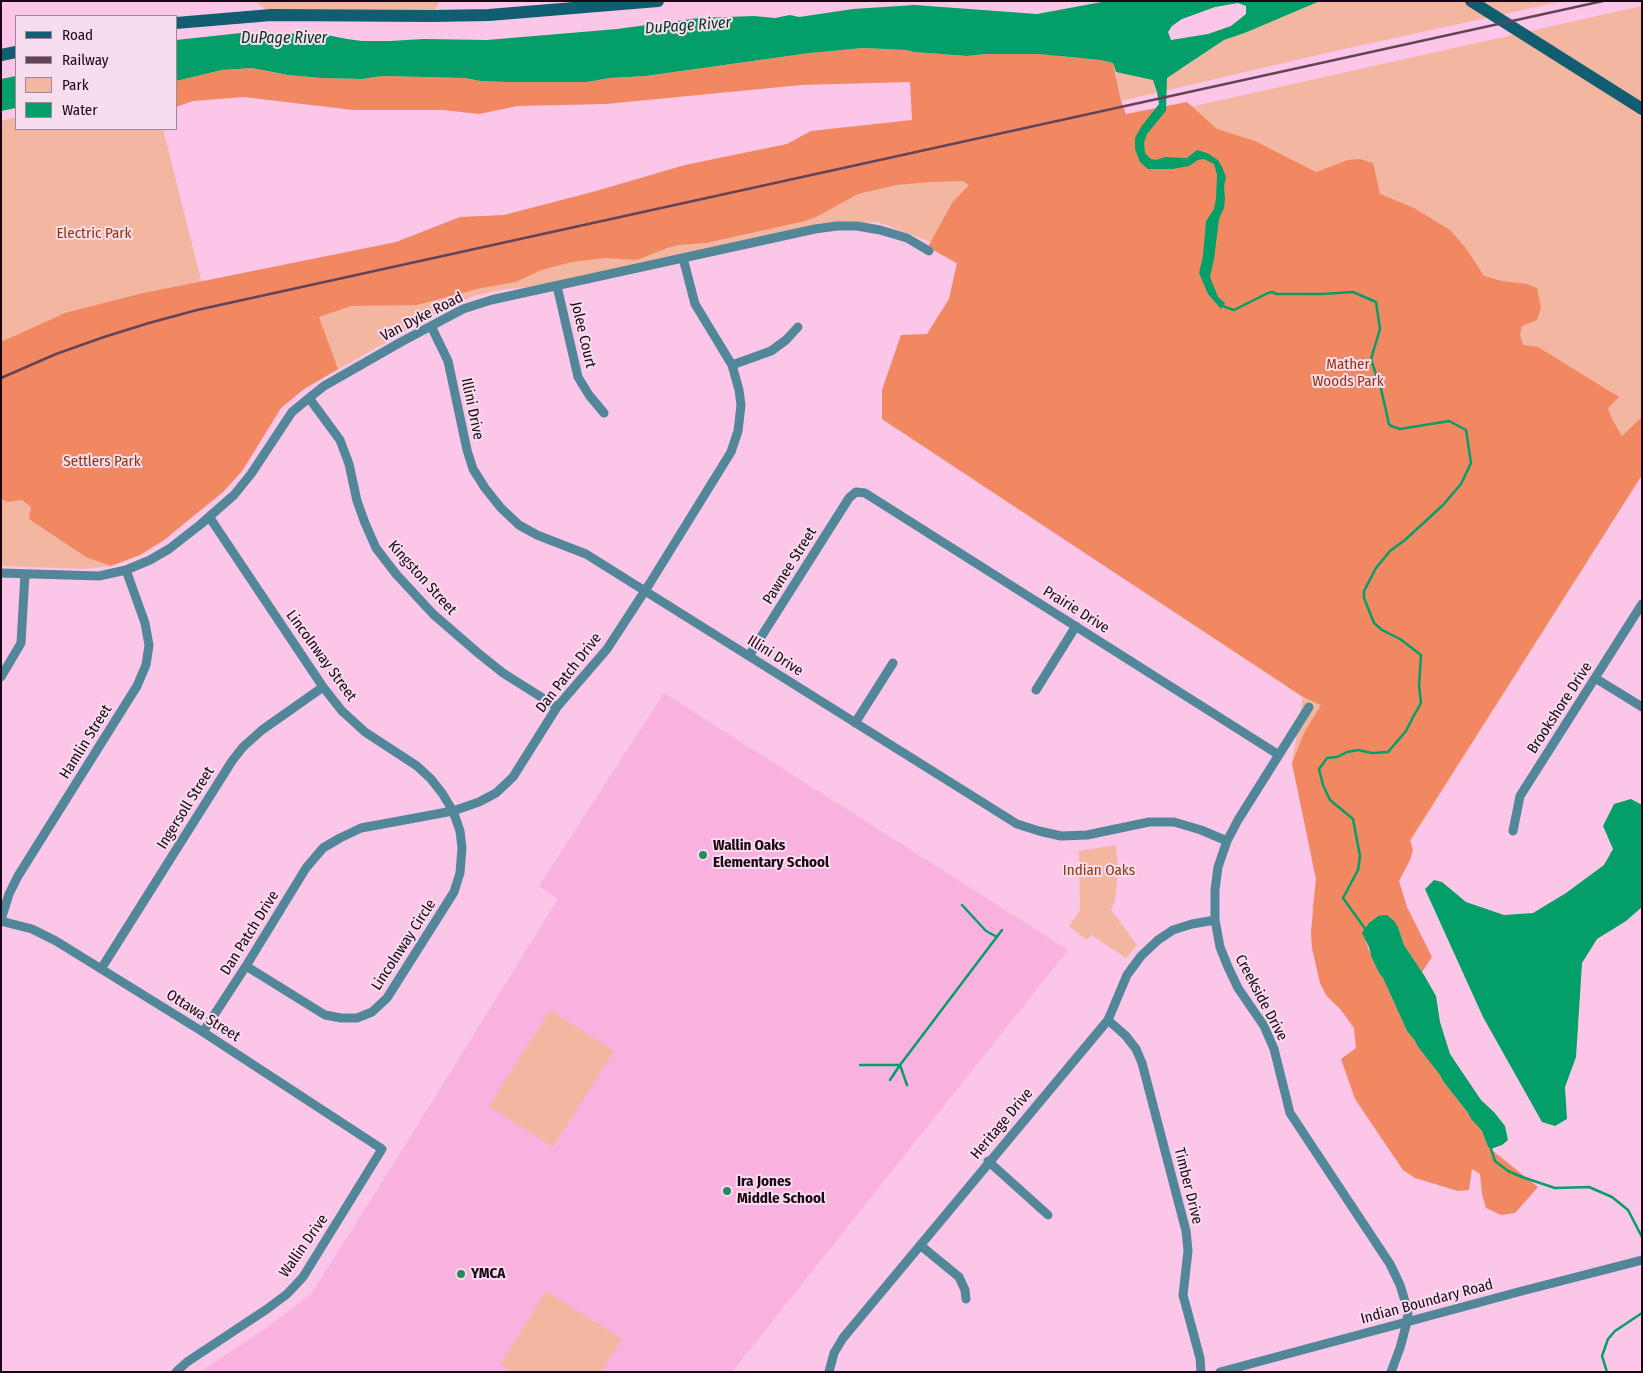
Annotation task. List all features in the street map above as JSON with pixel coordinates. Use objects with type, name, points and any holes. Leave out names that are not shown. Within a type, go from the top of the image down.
[{"type":"street","points":[[178,23],[271,16],[489,14],[658,1]]},
{"type":"street","points":[[1473,3],[1642,109]]},
{"type":"street","points":[[1,55],[15,52]]},
{"type":"street","name":"Van Dyke Road","points":[[1,573],[98,576],[126,570],[150,560],[210,518],[234,495],[251,474],[292,412],[309,398],[324,386],[463,309],[491,300],[815,229],[838,226],[857,226],[880,230],[907,238],[929,251]]},
{"type":"street","name":"Dan Patch Drive","points":[[203,1032],[306,868],[323,848],[361,828],[453,811],[479,802],[496,793],[513,777],[557,707],[607,649],[645,591],[731,452],[738,431],[742,405],[732,365],[695,304],[683,258]]},
{"type":"street","name":"Jolee Court","points":[[557,286],[578,377],[589,395],[604,413]]},
{"type":"street","name":"Illini Drive","points":[[431,326],[448,361],[466,450],[473,469],[501,508],[519,524],[537,535],[586,554],[1018,824],[1039,832],[1061,836],[1087,834],[1149,822],[1174,822],[1201,830],[1227,841]]},
{"type":"street","points":[[732,365],[771,351],[786,340],[798,327]]},
{"type":"street","name":"Kingston Street","points":[[309,398],[340,440],[349,464],[357,502],[365,523],[376,548],[396,574],[434,614],[478,653],[503,673],[557,707]]},
{"type":"street","name":"Prairie Drive","points":[[856,492],[865,492],[1279,755]]},
{"type":"street","name":"Pawnee Street","points":[[749,656],[849,498],[856,492]]},
{"type":"street","name":"Lincolnway Street","points":[[210,518],[323,687],[342,711],[364,732],[416,766],[430,779],[453,811]]},
{"type":"street","name":"Hamlin Street","points":[[1,921],[18,876],[137,686],[146,665],[148,645],[145,623],[126,570]]},
{"type":"street","points":[[1,677],[21,643],[25,574]]},
{"type":"street","name":"Brookshore Drive","points":[[1513,831],[1520,796],[1642,604]]},
{"type":"street","points":[[1036,690],[1076,626]]},
{"type":"street","points":[[855,723],[893,663]]},
{"type":"street","points":[[1595,678],[1642,707]]},
{"type":"street","name":"Ingersoll Street","points":[[101,968],[232,761],[243,747],[262,730],[323,687]]},
{"type":"street","name":"Creekside Drive","points":[[1308,707],[1227,841],[1218,867],[1214,890],[1215,920],[1220,947],[1228,967],[1238,988],[1264,1026],[1274,1050],[1290,1113],[1390,1264],[1406,1302],[1408,1311],[1407,1322]]},
{"type":"street","name":"Lincolnway Circle","points":[[246,966],[326,1016],[357,1018],[372,1012],[388,998],[454,892],[460,872],[462,848],[460,831],[453,811]]},
{"type":"street","name":"Heritage Drive","points":[[828,1372],[834,1353],[843,1338],[988,1161],[1108,1020],[1127,975],[1141,956],[1158,940],[1173,930],[1215,920]]},
{"type":"street","name":"Ottawa Street","points":[[1,921],[32,930],[56,941],[203,1032],[382,1149]]},
{"type":"street","name":"Timber Drive","points":[[1108,1020],[1126,1036],[1136,1049],[1144,1072],[1186,1231],[1188,1251],[1184,1295],[1200,1358],[1201,1372]]},
{"type":"street","name":"Wallin Drive","points":[[176,1372],[187,1362],[267,1309],[296,1286],[324,1246],[382,1149]]},
{"type":"street","points":[[988,1161],[1048,1214]]},
{"type":"street","points":[[920,1245],[959,1277],[965,1290],[966,1299]]},
{"type":"street","name":"Indian Boundary Road","points":[[1220,1372],[1522,1290],[1642,1260]]},
{"type":"street","points":[[1391,1372],[1407,1322]]},
{"type":"shaded area","points":[[664,693],[1068,950],[732,1372],[206,1372],[203,1370],[266,1328],[311,1294],[558,899],[539,886]]},
{"type":"green space","points":[[254,1],[440,1],[433,13],[273,14]]},
{"type":"green space","points":[[1320,1],[1564,1],[1335,51],[1121,101],[1116,72],[1182,69],[1224,40]]},
{"type":"green space","name":"Mather Woods Park","points":[[1642,6],[1642,475],[1325,976],[1312,908],[1316,879],[1292,763],[1303,697],[882,419],[882,390],[901,335],[927,334],[949,299],[957,264],[928,247],[931,242],[878,222],[814,225],[539,286],[499,290],[471,297],[449,306],[304,389],[281,408],[242,471],[223,492],[164,540],[140,555],[111,566],[83,569],[1,566],[1,394],[684,220]]},
{"type":"green space","name":"Mather Woods Park","points":[[863,48],[967,56],[986,54],[1053,54],[1100,60],[1113,63],[1121,101],[1126,114],[1187,102],[1217,129],[1255,141],[1316,172],[1348,160],[1360,159],[1373,163],[1380,194],[1414,208],[1450,230],[1465,247],[1484,276],[1502,281],[1527,284],[1537,288],[1541,308],[1537,320],[1522,326],[1520,335],[1523,345],[1538,347],[1619,397],[1608,408],[1622,436],[1642,417],[1642,475],[1410,840],[1413,850],[1399,881],[1407,907],[1432,957],[1422,972],[1404,945],[1398,927],[1378,916],[1369,923],[1366,942],[1407,1031],[1471,1119],[1482,1131],[1488,1147],[1538,1187],[1515,1213],[1501,1215],[1486,1208],[1482,1194],[1480,1174],[1472,1169],[1469,1190],[1458,1191],[1415,1178],[1403,1170],[1355,1099],[1341,1059],[1356,1048],[1354,1028],[1341,1010],[1326,995],[1320,983],[1312,948],[1311,933],[1316,879],[1292,763],[1304,733],[1321,705],[1303,697],[882,419],[882,390],[901,335],[927,334],[949,299],[957,263],[928,247],[952,203],[969,185],[963,181],[896,185],[858,194],[805,221],[706,243],[678,245],[637,260],[605,258],[572,262],[541,270],[516,282],[481,288],[417,305],[351,306],[319,317],[338,369],[304,389],[281,408],[242,471],[223,492],[164,540],[140,555],[111,566],[86,557],[29,519],[31,507],[22,500],[8,502],[1,499],[1,342],[65,313],[139,294],[396,242],[460,217],[504,215],[685,165],[787,144],[811,131],[912,120],[910,82],[801,85],[606,104],[518,106],[479,114],[443,110],[353,110],[244,97],[193,101],[178,106],[178,81],[222,70],[252,68],[288,75],[321,78],[362,79],[382,76],[465,78],[480,81],[506,82],[587,82],[610,78],[647,76],[810,53]]},
{"type":"green space","name":"Electric Park","points":[[15,117],[15,130],[163,130],[204,292],[1,369],[1,121]]},
{"type":"green space","name":"Indian Oaks","points":[[1116,845],[1118,871],[1115,901],[1111,910],[1137,945],[1126,958],[1091,935],[1087,940],[1069,926],[1080,910],[1079,851]]},
{"type":"green space","points":[[550,1010],[614,1051],[553,1147],[489,1106]]},
{"type":"green space","points":[[546,1291],[622,1339],[601,1372],[512,1372],[501,1364]]},
{"type":"water","name":"DuPage River","points":[[1107,1],[1320,1],[1224,40],[1167,78],[1166,111],[1147,134],[1144,143],[1145,153],[1151,159],[1156,160],[1165,157],[1187,158],[1197,150],[1207,153],[1218,160],[1222,167],[1226,177],[1224,186],[1225,199],[1224,208],[1219,219],[1210,277],[1218,297],[1225,303],[1221,309],[1208,294],[1199,273],[1203,256],[1206,221],[1214,209],[1216,199],[1217,175],[1214,164],[1204,159],[1198,160],[1189,166],[1173,169],[1148,169],[1140,162],[1135,149],[1135,138],[1159,104],[1153,80],[1116,72],[1113,63],[1100,60],[1039,54],[967,56],[863,48],[810,53],[646,76],[610,78],[587,82],[506,82],[480,81],[465,78],[382,76],[362,79],[321,78],[288,75],[252,68],[222,70],[178,81],[178,40],[241,33],[322,34],[362,41],[424,39],[487,40],[617,29],[699,18],[754,16],[775,18],[790,15],[799,17],[853,9],[915,5],[1037,14]],"holes":[[[1238,3],[1246,6],[1246,14],[1231,26],[1208,34],[1171,40],[1168,32],[1172,26],[1182,19],[1215,7]]]},
{"type":"water","points":[[15,76],[15,108],[1,111],[1,79]]},
{"type":"water","points":[[1631,799],[1642,805],[1642,907],[1626,921],[1597,939],[1582,963],[1576,1057],[1565,1087],[1567,1119],[1555,1126],[1542,1122],[1483,1017],[1425,889],[1434,880],[1442,882],[1466,902],[1504,915],[1533,913],[1566,893],[1604,865],[1613,849],[1603,826],[1614,804]]},
{"type":"water","points":[[1387,915],[1398,927],[1404,945],[1436,996],[1440,1022],[1450,1054],[1481,1100],[1505,1126],[1508,1140],[1502,1145],[1491,1149],[1488,1147],[1482,1131],[1471,1119],[1407,1031],[1362,933],[1369,923],[1378,916]]},
{"type":"waterway","points":[[1221,304],[1234,310],[1272,292],[1277,294],[1353,292],[1376,302],[1380,329],[1371,359],[1379,380],[1389,424],[1400,429],[1449,421],[1466,430],[1471,463],[1461,484],[1443,505],[1405,540],[1390,551],[1376,568],[1364,591],[1364,598],[1374,623],[1421,655],[1419,686],[1421,703],[1406,731],[1388,752],[1372,753],[1358,750],[1347,752],[1337,757],[1327,758],[1319,769],[1323,785],[1330,800],[1353,819],[1360,856],[1358,870],[1343,898],[1366,930]]},
{"type":"waterway","points":[[962,905],[986,931],[997,937]]},
{"type":"waterway","points":[[860,1065],[900,1065],[1002,930]]},
{"type":"waterway","points":[[900,1065],[907,1085]]},
{"type":"waterway","points":[[890,1080],[900,1065]]},
{"type":"waterway","points":[[1491,1149],[1495,1161],[1508,1171],[1522,1177],[1555,1188],[1589,1187],[1612,1197],[1628,1210],[1642,1237]]},
{"type":"waterway","points":[[1607,1372],[1602,1356],[1608,1339],[1615,1331],[1642,1313]]},
{"type":"railway","points":[[1,378],[56,354],[104,337],[197,310],[1603,1]]},
{"type":"place","name":"Wallin Oaks Elementary School","points":[[703,855]]},
{"type":"place","name":"Ira Jones Middle School","points":[[727,1191]]},
{"type":"place","name":"YMCA","points":[[461,1274]]},
{"type":"park label","name":"Settlers Park","points":[[102,462]]}]
